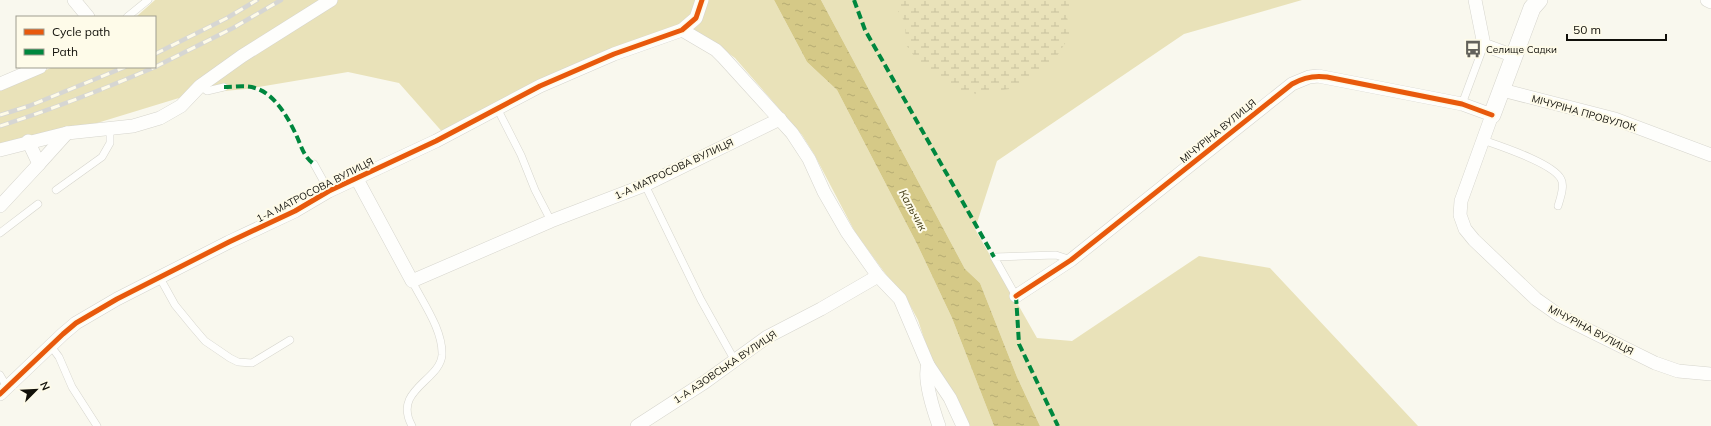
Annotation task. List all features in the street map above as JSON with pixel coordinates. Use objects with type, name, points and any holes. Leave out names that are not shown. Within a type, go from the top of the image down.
[{"type":"street","points":[[74,0],[87,16]]},
{"type":"street","points":[[0,150],[67,133],[133,126],[160,118],[181,106],[200,86],[269,38],[306,17],[331,0]]},
{"type":"street","points":[[702,0],[696,18],[682,30],[719,53],[792,133],[809,159],[824,192],[846,232],[878,276],[900,299],[928,366],[950,398],[963,426]]},
{"type":"street","points":[[1475,0],[1484,45],[1514,56]]},
{"type":"street","name":"МІЧУРІНА ВУЛИЦЯ","points":[[1539,0],[1532,8],[1461,201],[1460,215],[1465,229],[1474,240],[1536,299],[1560,316],[1655,363],[1678,371],[1711,374]]},
{"type":"street","points":[[1707,0],[1711,2]]},
{"type":"street","name":"1-А МАТРОСОВА ВУЛИЦЯ","points":[[4,390],[50,344],[92,314],[160,278],[295,211],[329,191],[436,142],[497,108],[597,61],[682,30]]},
{"type":"street","points":[[0,84],[38,68]]},
{"type":"street","name":"МІЧУРІНА ВУЛИЦЯ","points":[[1016,296],[1072,260],[1300,79],[1309,77],[1328,77],[1462,104],[1492,115]]},
{"type":"street","name":"МІЧУРІНА ПРОВУЛОК","points":[[1502,90],[1615,119],[1711,155]]},
{"type":"street","name":"1-А МАТРОСОВА ВУЛИЦЯ","points":[[412,281],[551,220],[645,185],[780,119]]},
{"type":"street","points":[[0,206],[67,133]]},
{"type":"street","points":[[28,142],[39,164]]},
{"type":"street","points":[[357,179],[412,281]]},
{"type":"street","name":"1-А АЗОВСЬКА ВУЛИЦЯ","points":[[637,426],[735,361],[767,337],[821,309],[878,276]]},
{"type":"street","points":[[928,366],[926,370],[927,380],[939,426]]},
{"type":"lane","points":[[128,16],[148,0]]},
{"type":"lane","points":[[1462,104],[1484,45]]},
{"type":"lane","points":[[200,86],[207,91],[224,87]]},
{"type":"lane","points":[[497,108],[522,155],[535,190],[551,220]]},
{"type":"lane","points":[[56,190],[102,157],[110,143],[110,128]]},
{"type":"lane","points":[[1483,140],[1535,160],[1558,174],[1562,179],[1558,206]]},
{"type":"lane","points":[[314,164],[329,191]]},
{"type":"lane","points":[[645,185],[701,300],[735,361]]},
{"type":"lane","points":[[0,233],[38,204]]},
{"type":"lane","points":[[1016,296],[994,257],[1056,255],[1072,260]]},
{"type":"lane","points":[[160,278],[175,305],[193,328],[210,344],[238,362],[252,363],[290,340]]},
{"type":"lane","points":[[412,281],[439,337],[442,357],[437,367],[417,388],[409,401],[407,414],[412,426]]},
{"type":"lane","points":[[50,344],[59,356],[75,392],[97,426]]},
{"type":"lane","points":[[0,375],[4,390]]},
{"type":"green space","points":[[155,0],[774,0],[807,62],[837,90],[917,244],[952,318],[994,426],[969,426],[959,403],[939,384],[918,320],[905,296],[890,280],[855,232],[814,154],[802,135],[735,58],[721,48],[683,32],[543,84],[445,135],[399,83],[348,72],[246,89],[192,94],[71,131],[0,150],[0,90],[51,68],[156,68],[156,16],[137,16]]},
{"type":"green space","points":[[821,0],[1302,0],[1184,34],[997,161],[975,229],[1037,338],[1072,341],[1199,256],[1270,268],[1418,426],[1040,426],[1017,377],[980,283],[965,269]]},
{"type":"green space","points":[[887,0],[1072,0],[1066,13],[1071,34],[1057,56],[1031,78],[1010,89],[976,94],[950,87],[932,75],[917,60],[906,45],[905,22],[896,8]]},
{"type":"water","name":"Кальчик","points":[[774,0],[821,0],[965,269],[980,283],[1017,377],[1040,426],[994,426],[952,318],[917,244],[837,90],[807,62]]},
{"type":"railway","points":[[156,54],[227,18],[257,0]]},
{"type":"railway","points":[[156,66],[233,28],[281,0]]},
{"type":"railway","points":[[0,115],[29,106],[123,68]]},
{"type":"railway","points":[[0,126],[39,113],[153,68]]},
{"type":"marked path","points":[[854,0],[865,30],[994,257]]},
{"type":"marked path","points":[[224,87],[251,87],[263,91],[269,96],[281,109],[295,132],[304,153],[314,164]]},
{"type":"marked path","points":[[1016,296],[1019,344],[1058,426]]},
{"type":"cycle path","points":[[0,394],[76,323],[117,299],[229,242],[295,211],[329,191],[436,141],[540,86],[614,54],[682,30],[696,18],[702,0]]},
{"type":"cycle path","points":[[1016,296],[1071,260],[1292,84],[1301,80],[1313,76],[1327,77],[1462,104],[1492,115]]},
{"type":"place","name":"Селище Садки","points":[[1473,49]]}]
